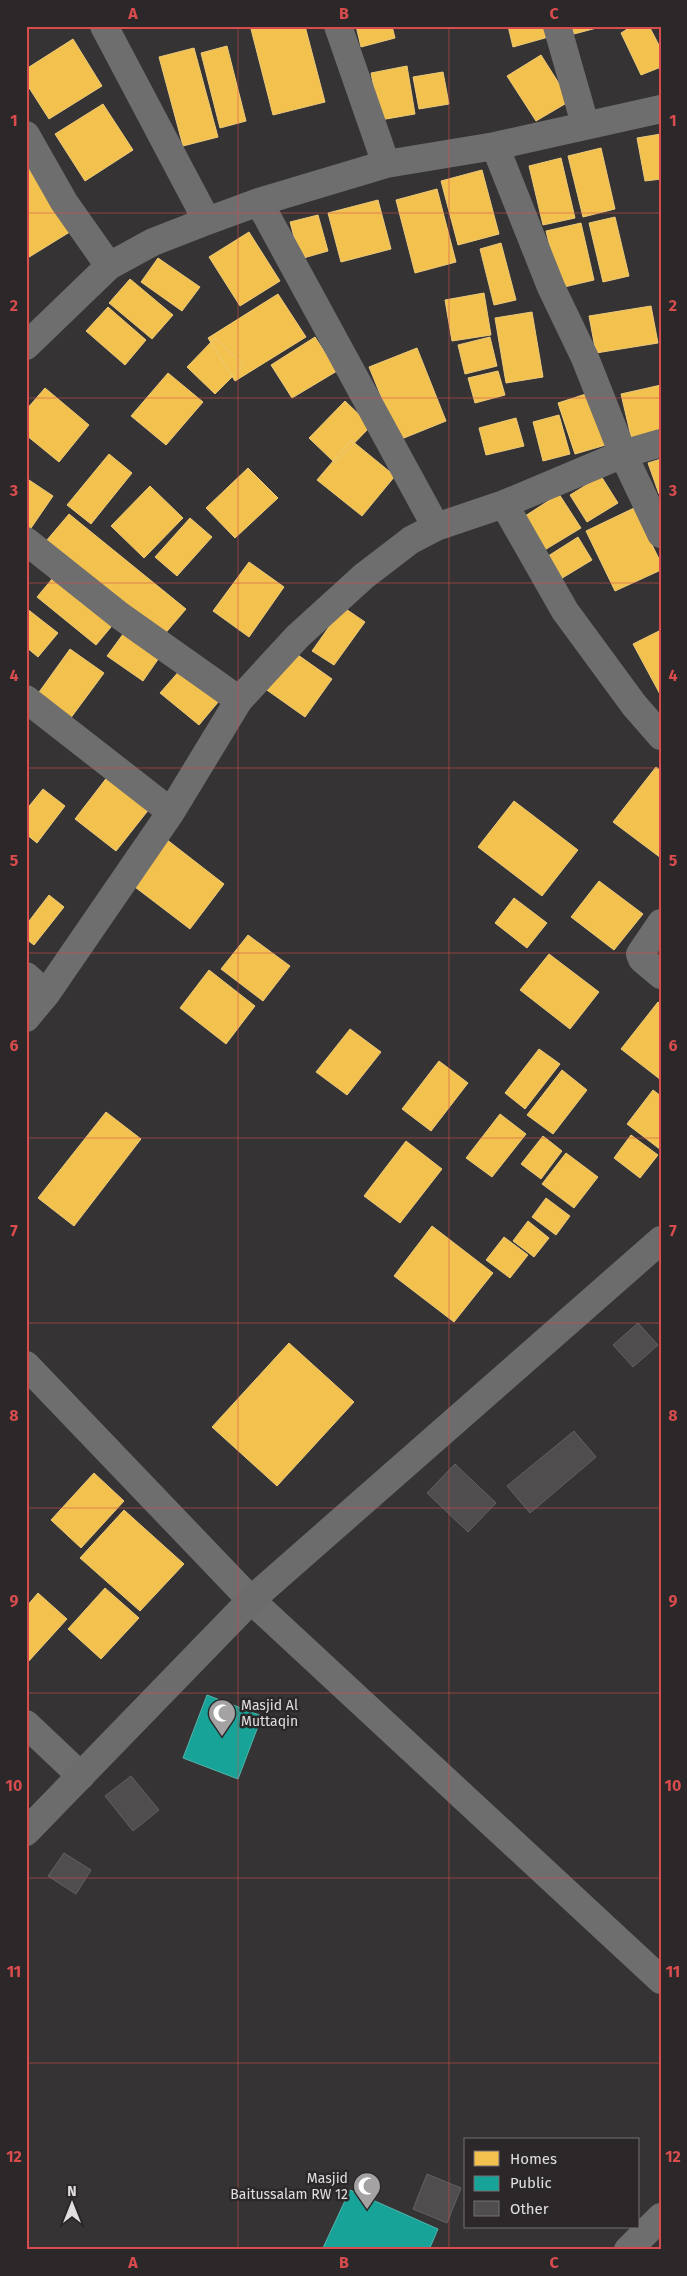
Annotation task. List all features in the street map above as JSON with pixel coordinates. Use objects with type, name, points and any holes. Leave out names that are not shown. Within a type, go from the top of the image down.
[{"type":"highway","points":[[26,1832],[251,1600],[661,1240]]},
{"type":"street","points":[[104,26],[207,221]]},
{"type":"street","points":[[338,26],[386,164]]},
{"type":"street","points":[[557,26],[585,124]]},
{"type":"street","points":[[26,346],[109,266],[153,242],[207,221],[259,202],[386,164],[495,146],[585,124],[661,109]]},
{"type":"street","points":[[26,135],[64,202],[109,266]]},
{"type":"street","points":[[495,146],[551,287],[585,358],[624,454],[661,534]]},
{"type":"street","points":[[259,202],[436,527]]},
{"type":"street","points":[[26,1018],[46,994],[171,812],[239,700],[298,636],[364,576],[411,540],[436,527],[504,504],[624,454],[661,443]]},
{"type":"street","points":[[504,504],[565,612],[634,705],[661,736]]},
{"type":"street","points":[[26,541],[118,614],[239,700]]},
{"type":"street","points":[[26,699],[171,812]]},
{"type":"street","points":[[661,923],[640,954],[642,959],[661,975]]},
{"type":"street","points":[[26,976],[46,994]]},
{"type":"street","points":[[26,1365],[251,1600],[661,1980]]},
{"type":"street","points":[[26,1724],[81,1776]]},
{"type":"street","points":[[628,2250],[661,2217]]},
{"type":"building: Homes","points":[[260,26],[305,26],[325,102],[273,115],[251,29]]},
{"type":"building: Homes","points":[[356,26],[392,26],[395,38],[361,47]]},
{"type":"building: Homes","points":[[508,26],[549,26],[552,36],[513,47]]},
{"type":"building: Homes","points":[[572,26],[604,26],[574,34]]},
{"type":"building: Homes","points":[[632,26],[649,26],[661,49],[661,67],[641,75],[621,33]]},
{"type":"building: Homes","points":[[73,39],[102,86],[49,119],[26,83],[26,69]]},
{"type":"building: Homes","points":[[227,46],[246,121],[220,128],[201,53]]},
{"type":"building: Homes","points":[[194,48],[218,137],[183,146],[159,57]]},
{"type":"building: Homes","points":[[541,55],[570,101],[536,121],[507,76]]},
{"type":"building: Homes","points":[[407,66],[415,114],[380,120],[371,73]]},
{"type":"building: Homes","points":[[443,72],[449,104],[419,109],[413,77]]},
{"type":"building: Homes","points":[[103,104],[133,150],[85,181],[55,134]]},
{"type":"building: Homes","points":[[661,134],[661,179],[645,181],[637,138]]},
{"type":"building: Homes","points":[[601,148],[615,209],[583,217],[568,156]]},
{"type":"building: Homes","points":[[561,158],[575,218],[543,225],[529,166]]},
{"type":"building: Homes","points":[[32,165],[73,230],[26,259],[26,168]]},
{"type":"building: Homes","points":[[482,170],[499,234],[458,245],[441,181]]},
{"type":"building: Homes","points":[[437,189],[456,262],[415,273],[396,200]]},
{"type":"building: Homes","points":[[378,200],[391,249],[341,262],[328,213]]},
{"type":"building: Homes","points":[[318,215],[328,251],[300,259],[290,222]]},
{"type":"building: Homes","points":[[615,217],[629,276],[603,282],[589,223]]},
{"type":"building: Homes","points":[[581,223],[594,280],[560,288],[546,231]]},
{"type":"building: Homes","points":[[249,232],[280,281],[240,306],[209,257]]},
{"type":"building: Homes","points":[[501,243],[516,300],[494,305],[480,249]]},
{"type":"building: Homes","points":[[158,258],[200,287],[182,311],[141,282]]},
{"type":"building: Homes","points":[[130,279],[173,315],[152,339],[109,303]]},
{"type":"building: Homes","points":[[484,293],[491,335],[452,341],[445,300]]},
{"type":"building: Homes","points":[[278,294],[306,337],[235,381],[208,338]]},
{"type":"building: Homes","points":[[651,306],[658,343],[596,353],[589,316]]},
{"type":"building: Homes","points":[[108,307],[146,340],[125,365],[86,331]]},
{"type":"building: Homes","points":[[532,312],[543,377],[506,383],[495,318]]},
{"type":"building: Homes","points":[[315,337],[337,371],[292,398],[271,365]]},
{"type":"building: Homes","points":[[490,337],[497,366],[465,374],[458,345]]},
{"type":"building: Homes","points":[[215,338],[244,365],[215,394],[187,367]]},
{"type":"building: Homes","points":[[417,348],[446,421],[399,440],[369,367]]},
{"type":"building: Homes","points":[[498,371],[505,395],[475,403],[468,378]]},
{"type":"building: Homes","points":[[168,373],[203,402],[166,445],[131,416]]},
{"type":"building: Homes","points":[[661,385],[661,438],[633,445],[621,394]]},
{"type":"building: Homes","points":[[45,388],[89,425],[59,462],[26,435],[26,410]]},
{"type":"building: Homes","points":[[592,392],[609,444],[575,454],[558,403]]},
{"type":"building: Homes","points":[[345,401],[371,426],[335,463],[309,438]]},
{"type":"building: Homes","points":[[559,415],[570,454],[543,461],[533,422]]},
{"type":"building: Homes","points":[[516,418],[524,446],[486,455],[479,428]]},
{"type":"building: Homes","points":[[351,440],[395,476],[362,516],[317,480]]},
{"type":"building: Homes","points":[[109,454],[132,473],[91,524],[67,505]]},
{"type":"building: Homes","points":[[661,459],[661,494],[659,494],[648,463]]},
{"type":"building: Homes","points":[[248,468],[278,498],[235,538],[206,508]]},
{"type":"building: Homes","points":[[601,476],[618,503],[587,522],[570,495]]},
{"type":"building: Homes","points":[[26,478],[53,496],[29,531],[26,529]]},
{"type":"building: Homes","points":[[150,486],[183,518],[144,558],[111,526]]},
{"type":"building: Homes","points":[[559,494],[581,528],[543,551],[522,518]]},
{"type":"building: Homes","points":[[634,508],[661,563],[661,570],[615,591],[586,531]]},
{"type":"building: Homes","points":[[69,514],[186,609],[163,636],[47,540]]},
{"type":"building: Homes","points":[[190,518],[212,537],[177,576],[155,557]]},
{"type":"building: Homes","points":[[578,537],[592,560],[559,580],[545,558]]},
{"type":"building: Homes","points":[[249,562],[284,587],[249,637],[213,611]]},
{"type":"building: Homes","points":[[57,573],[116,621],[96,645],[37,597]]},
{"type":"building: Homes","points":[[343,607],[365,622],[334,665],[312,651]]},
{"type":"building: Homes","points":[[26,608],[58,633],[38,657],[26,647]]},
{"type":"building: Homes","points":[[126,630],[161,655],[143,681],[107,656]]},
{"type":"building: Homes","points":[[661,630],[661,696],[633,644]]},
{"type":"building: Homes","points":[[70,649],[104,673],[70,719],[37,695]]},
{"type":"building: Homes","points":[[291,650],[332,679],[305,717],[264,688]]},
{"type":"building: Homes","points":[[181,669],[219,701],[199,725],[160,693]]},
{"type":"building: Homes","points":[[656,767],[661,771],[661,858],[613,822]]},
{"type":"building: Homes","points":[[108,776],[150,808],[116,851],[75,819]]},
{"type":"building: Homes","points":[[43,789],[65,806],[37,843],[26,834],[26,810]]},
{"type":"building: Homes","points":[[514,801],[578,850],[542,896],[478,847]]},
{"type":"building: Homes","points":[[166,839],[224,884],[190,929],[131,884]]},
{"type":"building: Homes","points":[[599,881],[643,914],[614,950],[571,917]]},
{"type":"building: Homes","points":[[49,895],[64,907],[34,945],[26,939],[26,925]]},
{"type":"building: Homes","points":[[514,898],[547,923],[527,948],[495,923]]},
{"type":"building: Homes","points":[[248,935],[290,966],[263,1001],[221,969]]},
{"type":"building: Homes","points":[[549,954],[599,992],[570,1029],[520,990]]},
{"type":"building: Homes","points":[[209,970],[255,1006],[226,1044],[180,1008]]},
{"type":"building: Homes","points":[[658,1002],[661,1004],[661,1080],[621,1049]]},
{"type":"building: Homes","points":[[350,1029],[381,1052],[347,1095],[316,1072]]},
{"type":"building: Homes","points":[[539,1049],[560,1064],[525,1109],[505,1093]]},
{"type":"building: Homes","points":[[439,1061],[468,1083],[431,1131],[402,1109]]},
{"type":"building: Homes","points":[[562,1070],[587,1090],[553,1134],[527,1115]]},
{"type":"building: Homes","points":[[653,1090],[661,1096],[661,1150],[627,1124]]},
{"type":"building: Homes","points":[[106,1112],[141,1139],[74,1226],[38,1198]]},
{"type":"building: Homes","points":[[500,1114],[526,1134],[492,1177],[466,1158]]},
{"type":"building: Homes","points":[[631,1135],[658,1155],[640,1178],[614,1158]]},
{"type":"building: Homes","points":[[543,1136],[562,1151],[541,1179],[521,1164]]},
{"type":"building: Homes","points":[[406,1141],[442,1169],[400,1223],[364,1196]]},
{"type":"building: Homes","points":[[566,1153],[598,1177],[574,1208],[542,1184]]},
{"type":"building: Homes","points":[[546,1198],[570,1216],[556,1235],[532,1217]]},
{"type":"building: Homes","points":[[528,1221],[549,1238],[534,1257],[513,1241]]},
{"type":"building: Homes","points":[[432,1226],[493,1273],[454,1322],[394,1276]]},
{"type":"building: Homes","points":[[504,1237],[528,1255],[510,1278],[486,1260]]},
{"type":"building: Homes","points":[[289,1343],[354,1402],[277,1486],[212,1427]]},
{"type":"building: Homes","points":[[94,1473],[124,1501],[81,1548],[51,1520]]},
{"type":"building: Homes","points":[[124,1510],[184,1564],[140,1611],[80,1558]]},
{"type":"building: Homes","points":[[105,1588],[139,1618],[101,1659],[68,1629]]},
{"type":"building: Homes","points":[[38,1593],[67,1619],[28,1662],[26,1607]]},
{"type":"building: Public","name":"Masjid Al Muttaqin","points":[[207,1695],[262,1716],[238,1779],[183,1758]]},
{"type":"building: Public","name":"Masjid Baitussalam RW 12","points":[[350,2190],[438,2229],[429,2250],[322,2250]]},
{"type":"building: Other","points":[[638,1323],[658,1345],[633,1367],[613,1345]]},
{"type":"building: Other","points":[[574,1431],[596,1457],[530,1513],[507,1486]]},
{"type":"building: Other","points":[[455,1464],[496,1503],[468,1532],[427,1493]]},
{"type":"building: Other","points":[[131,1776],[159,1810],[133,1831],[105,1796]]},
{"type":"building: Other","points":[[64,1853],[91,1870],[76,1894],[48,1876]]},
{"type":"building: Other","points":[[427,2174],[461,2188],[447,2223],[413,2209]]},
{"type":"place","name":"Masjid Al Muttaqin","points":[[222,1737]]},
{"type":"place","name":"Masjid Baitussalam RW 12","points":[[367,2210]]}]
